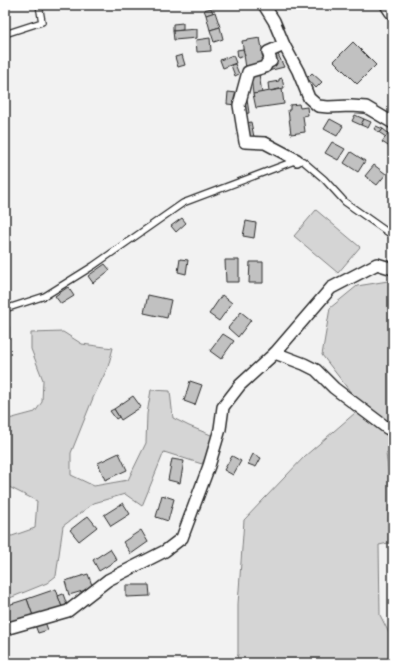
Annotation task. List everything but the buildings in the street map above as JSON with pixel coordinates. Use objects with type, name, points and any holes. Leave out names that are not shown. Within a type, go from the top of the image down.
[{"type":"street","points":[[264,5],[274,21],[310,98],[318,106],[366,107],[393,123]]},
{"type":"street","points":[[389,5],[393,11]]},
{"type":"street","points":[[284,45],[268,52],[271,61],[267,63],[265,67],[248,72],[239,105],[245,142],[265,143],[297,160]]},
{"type":"street","points":[[5,629],[68,611],[108,580],[165,552],[182,538],[209,466],[220,429],[223,407],[240,385],[275,353],[330,288],[377,264],[393,268]]},
{"type":"street","points":[[275,353],[316,370],[334,388],[386,428],[393,431]]},
{"type":"lane","points":[[5,34],[42,22],[39,5]]},
{"type":"lane","points":[[5,309],[45,296],[94,266],[183,203],[297,160],[303,161],[324,179],[345,202],[393,236]]},
{"type":"shaded area","points":[[316,210],[360,247],[338,273],[294,236]]},
{"type":"shaded area","points":[[388,281],[393,283],[393,446],[386,454],[391,487],[393,488],[393,542],[379,545],[380,615],[393,641],[393,663],[236,663],[238,654],[238,604],[244,520],[305,456],[362,407],[322,355],[330,308],[357,286]]},
{"type":"shaded area","points":[[63,332],[82,344],[113,348],[108,367],[93,398],[71,453],[71,475],[94,486],[128,480],[146,443],[147,414],[151,390],[170,391],[173,418],[216,437],[202,464],[164,452],[142,506],[125,494],[94,503],[63,526],[56,576],[47,583],[5,600],[5,535],[12,536],[35,528],[37,501],[5,485],[5,420],[35,412],[42,402],[43,380],[31,349],[31,333]]}]
